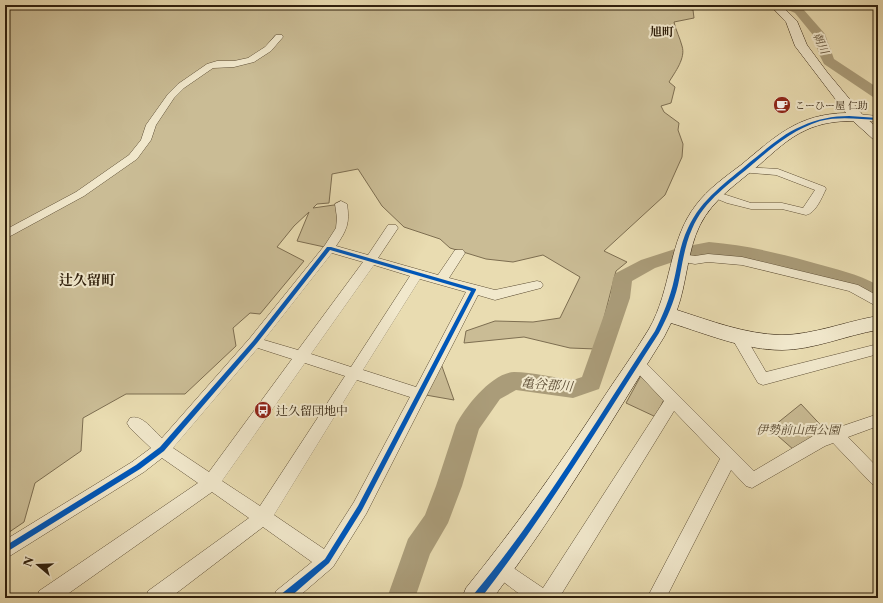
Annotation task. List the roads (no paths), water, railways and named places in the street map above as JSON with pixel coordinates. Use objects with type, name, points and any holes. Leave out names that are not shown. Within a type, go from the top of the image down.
[{"type":"street","points":[[775,5],[788,17],[807,55],[857,117],[878,136]]},
{"type":"street","points":[[5,235],[80,194],[133,157],[146,140],[151,125],[171,96],[181,86],[210,66],[218,64],[234,64],[251,60],[268,49],[279,37]]},
{"type":"street","points":[[476,598],[500,569],[551,497],[608,411],[636,363],[657,332],[666,314],[675,288],[688,234],[694,220],[704,205],[714,194],[743,170],[786,136],[801,127],[828,118],[857,117],[878,119]]},
{"type":"street","points":[[714,194],[731,201],[751,206],[782,206],[806,212],[821,189],[778,172],[743,170]]},
{"type":"street","points":[[5,550],[138,467],[162,450],[255,342],[329,248],[342,230],[344,218],[341,204]]},
{"type":"street","points":[[46,598],[211,483],[371,260],[392,228]]},
{"type":"street","points":[[329,248],[441,281],[495,295],[537,285]]},
{"type":"street","points":[[441,281],[458,253]]},
{"type":"street","points":[[682,258],[694,260],[708,258],[742,261],[853,288],[878,302]]},
{"type":"street","points":[[155,598],[262,518],[417,274]]},
{"type":"street","points":[[283,598],[327,561],[360,508],[474,290]]},
{"type":"street","points":[[666,314],[737,335],[772,342],[797,341],[832,332],[878,324]]},
{"type":"street","points":[[737,335],[763,379],[878,349]]},
{"type":"street","points":[[255,342],[420,394]]},
{"type":"street","points":[[636,363],[752,481],[819,441],[878,420]]},
{"type":"street","points":[[548,598],[673,400]]},
{"type":"street","points":[[135,423],[162,450],[327,561]]},
{"type":"street","points":[[835,435],[878,478]]},
{"type":"street","points":[[656,598],[729,458]]},
{"type":"street","points":[[500,569],[542,598]]},
{"type":"waterway","name":"朝川","points":[[786,5],[799,11],[819,34],[825,54],[829,61],[878,94]]},
{"type":"waterway","name":"亀谷郡川","points":[[695,250],[709,248],[727,249],[772,258],[850,280],[878,293]]},
{"type":"waterway","name":"亀谷郡川","points":[[401,598],[418,548],[435,523],[449,486],[468,425],[492,393],[513,381],[573,389],[591,383],[620,298],[623,278],[648,264],[675,255]]},
{"type":"place","name":"こーひー屋 仁助","points":[[782,105]]},
{"type":"place","name":"辻久留団地中","points":[[263,410]]},
{"type":"district","name":"旭町","points":[[662,31]]},
{"type":"district","name":"辻久留町","points":[[87,280]]},
{"type":"park label","name":"伊勢前山西公園","points":[[798,429]]}]
